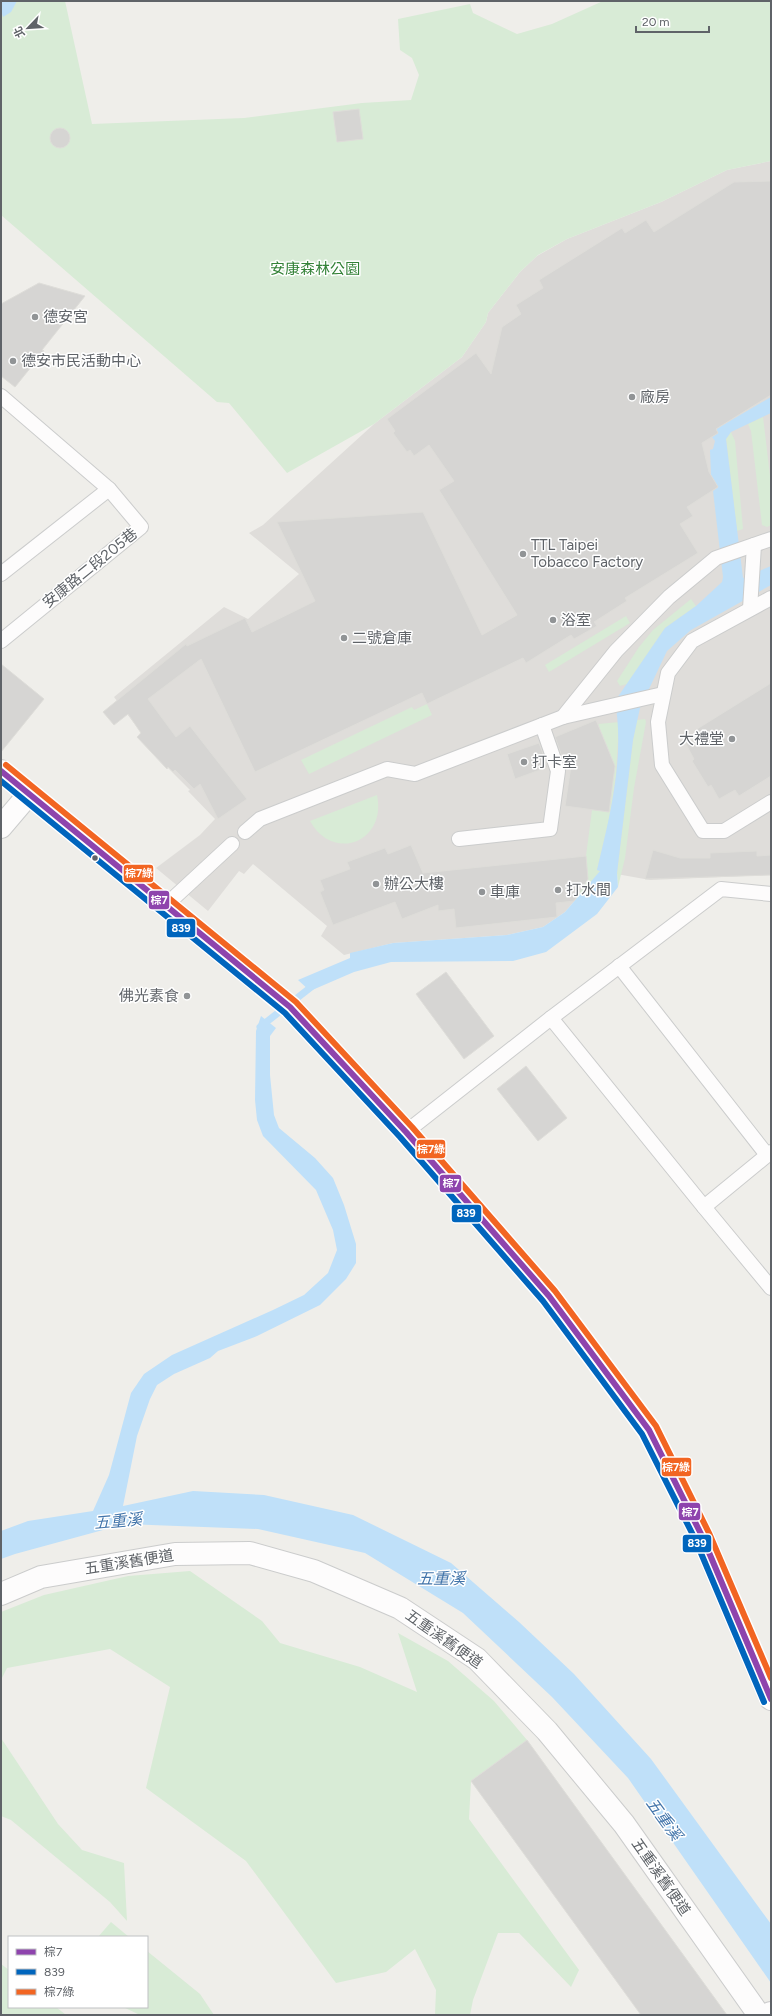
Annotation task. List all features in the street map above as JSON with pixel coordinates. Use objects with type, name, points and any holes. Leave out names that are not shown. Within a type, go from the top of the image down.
[{"type":"main road","points":[[1,771],[290,1007],[406,1132],[549,1296],[649,1430],[702,1536],[771,1699]]},
{"type":"main road","points":[[1,827],[29,794]]},
{"type":"main road","name":"五重溪舊便道","points":[[1,1594],[41,1577],[175,1554],[250,1553],[314,1571],[400,1608],[476,1659],[547,1731],[624,1824],[759,2015]]},
{"type":"main road","points":[[766,2015],[771,2013]]},
{"type":"lane","points":[[1,396],[109,489],[1,574]]},
{"type":"lane","name":"安康路二段205巷","points":[[1,641],[141,527],[109,489]]},
{"type":"lane","points":[[563,716],[616,651],[669,597],[716,558],[771,539]]},
{"type":"lane","points":[[748,547],[752,568],[750,605]]},
{"type":"lane","points":[[771,598],[750,605],[692,641],[668,673],[657,695],[662,765],[704,832],[724,831],[771,802]]},
{"type":"lane","points":[[245,832],[260,819],[387,769],[415,774],[563,716],[657,695]]},
{"type":"lane","points":[[459,839],[550,829],[558,771],[542,725]]},
{"type":"lane","points":[[165,906],[232,844]]},
{"type":"lane","points":[[406,1132],[551,1018],[722,889],[771,894]]},
{"type":"lane","points":[[619,966],[769,1153],[704,1207]]},
{"type":"lane","points":[[551,1018],[771,1288]]},
{"type":"shaded area","name":"TTL Taipei Tobacco Factory","points":[[771,161],[771,875],[650,880],[600,871],[565,912],[543,927],[507,935],[393,943],[344,955],[321,936],[327,926],[253,864],[244,874],[239,871],[208,911],[156,868],[200,835],[215,819],[188,791],[190,790],[137,737],[141,732],[114,697],[224,607],[248,619],[299,574],[249,533],[263,525],[374,424],[462,357],[486,322],[488,313],[520,272],[537,256],[567,239],[661,202],[727,170]]},
{"type":"green space","name":"安康森林公園","points":[[1,1],[65,1],[92,124],[244,118],[362,103],[411,100],[419,75],[412,58],[400,50],[398,19],[470,4],[473,13],[517,34],[552,24],[603,1],[771,1],[771,161],[727,170],[661,202],[567,239],[538,255],[520,272],[488,313],[486,322],[462,357],[374,424],[287,473],[229,403],[217,402],[1,215]]},
{"type":"green space","points":[[763,417],[771,484],[771,525],[767,527],[762,525],[751,431],[748,424]]},
{"type":"green space","points":[[731,432],[735,441],[743,529],[737,531],[726,439]]},
{"type":"green space","points":[[691,599],[696,606],[665,628],[627,684],[620,686],[617,681],[639,647],[653,630]]},
{"type":"green space","points":[[626,616],[630,623],[549,672],[545,665]]},
{"type":"green space","points":[[427,704],[432,715],[309,774],[301,760],[412,707],[414,710]]},
{"type":"green space","points":[[645,719],[646,722],[634,788],[625,858],[618,887],[617,873],[633,740],[637,720]]},
{"type":"green space","points":[[619,722],[616,775],[609,820],[597,870],[600,871],[589,886],[574,901],[588,879],[586,856],[592,810],[609,811],[614,771],[598,724]]},
{"type":"green space","points":[[377,795],[378,811],[374,825],[366,835],[356,841],[344,844],[332,841],[320,834],[310,821]]},
{"type":"green space","points":[[190,1571],[262,1621],[280,1643],[360,1667],[417,1692],[398,1633],[448,1661],[494,1701],[527,1740],[471,1781],[469,1819],[579,1970],[571,1987],[519,1933],[498,1933],[473,2000],[470,2015],[435,2015],[436,1990],[415,1949],[386,1972],[336,1983],[246,1861],[146,1788],[170,1687],[110,1649],[7,1668],[1,1680],[1,1612],[44,1595],[128,1576]]},
{"type":"green space","points":[[1,1738],[58,1824],[82,1850],[124,1863],[127,1921],[110,1902],[11,1820],[1,1816]]},
{"type":"green space","points":[[111,1922],[128,1936],[99,1936]]},
{"type":"green space","points":[[148,1952],[200,1994],[214,2015],[140,2015],[125,2008],[148,2008]]},
{"type":"green space","points":[[1,1964],[8,1969],[8,2008],[57,2008],[66,2015],[1,2015]]},
{"type":"water","points":[[1,1],[17,1],[11,12],[3,17],[1,11]]},
{"type":"water","points":[[771,397],[771,413],[731,432],[726,439],[743,578],[771,566],[771,585],[691,630],[667,651],[640,708],[633,740],[617,873],[618,887],[597,914],[546,952],[513,961],[391,962],[354,972],[310,991],[298,980],[350,958],[350,953],[393,943],[507,935],[543,927],[565,912],[600,871],[597,870],[615,786],[617,765],[618,722],[615,701],[665,628],[696,606],[722,582],[723,577],[713,491],[718,487],[711,475],[710,450],[713,449],[715,441],[712,437],[718,433],[716,429]]},
{"type":"water","name":"五重溪","points":[[261,1016],[276,1028],[270,1036],[270,1075],[274,1115],[279,1128],[315,1158],[333,1178],[344,1205],[356,1244],[356,1263],[346,1279],[320,1305],[257,1336],[218,1351],[210,1358],[174,1374],[157,1385],[150,1399],[137,1436],[123,1506],[193,1491],[264,1495],[353,1515],[451,1563],[519,1622],[574,1674],[651,1759],[771,1924],[771,1983],[628,1778],[552,1697],[463,1613],[365,1553],[258,1529],[125,1524],[1,1559],[1,1531],[28,1521],[93,1511],[109,1475],[131,1393],[144,1374],[172,1355],[304,1295],[328,1273],[337,1250],[333,1230],[316,1190],[263,1136],[257,1120],[255,1100],[256,1031]]},
{"type":"building","points":[[359,109],[363,139],[337,142],[333,112]]},
{"type":"building","points":[[60,128],[67,131],[70,138],[67,145],[60,148],[53,145],[50,138],[53,131]]},
{"type":"building","points":[[771,181],[771,395],[716,429],[718,433],[702,443],[709,472],[718,487],[687,507],[693,516],[680,524],[698,553],[625,598],[627,601],[594,622],[597,626],[574,639],[571,635],[526,663],[523,658],[427,704],[422,693],[255,772],[201,659],[148,699],[176,737],[190,726],[247,799],[218,819],[200,784],[194,789],[175,770],[173,772],[168,767],[167,769],[137,737],[141,733],[128,714],[114,725],[103,712],[186,644],[187,646],[245,618],[252,632],[315,601],[277,522],[423,512],[482,635],[517,615],[439,490],[454,481],[429,445],[414,456],[410,450],[407,452],[393,433],[395,431],[387,419],[476,353],[491,374],[502,327],[521,314],[516,305],[543,288],[539,280],[622,228],[625,233],[646,220],[654,232],[734,182]]},
{"type":"building","points":[[39,283],[85,296],[15,387],[1,376],[1,304]]},
{"type":"building","points":[[1,664],[44,699],[1,752]]},
{"type":"building","name":"大禮堂","points":[[771,683],[771,776],[739,796],[735,790],[719,799],[711,785],[708,787],[692,761],[694,759],[686,744],[701,735],[697,729]]},
{"type":"building","points":[[596,720],[615,766],[609,812],[565,806],[572,759],[564,762],[555,737]]},
{"type":"building","name":"打卡室","points":[[539,743],[548,767],[515,779],[507,754]]},
{"type":"building","points":[[411,845],[423,873],[586,856],[588,879],[574,901],[556,903],[557,917],[456,928],[454,909],[438,911],[438,905],[402,919],[395,902],[333,925],[320,892],[324,890],[320,880],[350,869],[347,862],[385,848],[388,854]]},
{"type":"building","points":[[653,850],[680,858],[710,858],[710,853],[757,851],[757,856],[771,855],[771,875],[645,879]]},
{"type":"building","points":[[446,972],[494,1036],[464,1059],[416,994]]},
{"type":"building","points":[[526,1066],[567,1118],[538,1141],[497,1089]]},
{"type":"building","points":[[527,1740],[727,2015],[641,2015],[471,1781]]},
{"type":"waterway","points":[[260,1027],[315,984]]},
{"type":"transit line","name":"棕7綠","points":[[6,765],[296,1002],[412,1127],[555,1291],[656,1426],[709,1533],[771,1678]]},
{"type":"transit line","name":"棕7","points":[[1,771],[290,1007],[406,1132],[549,1296],[649,1430],[702,1536],[771,1699]]},
{"type":"transit line","name":"839","points":[[1,781],[285,1013],[400,1137],[543,1301],[642,1434],[695,1539],[764,1702]]},
{"type":"place","name":"德安宮","points":[[35,317]]},
{"type":"place","name":"德安市民活動中心","points":[[13,361]]},
{"type":"place","name":"廠房","points":[[632,397]]},
{"type":"place","name":"TTL Taipei Tobacco Factory","points":[[523,554]]},
{"type":"place","name":"浴室","points":[[553,620]]},
{"type":"place","name":"二號倉庫","points":[[344,638]]},
{"type":"place","name":"大禮堂","points":[[732,739]]},
{"type":"place","name":"打卡室","points":[[524,762]]},
{"type":"place","name":"辦公大樓","points":[[376,884]]},
{"type":"place","name":"打水間","points":[[558,890]]},
{"type":"place","name":"車庫","points":[[482,892]]},
{"type":"place","name":"佛光素食","points":[[187,996]]}]
